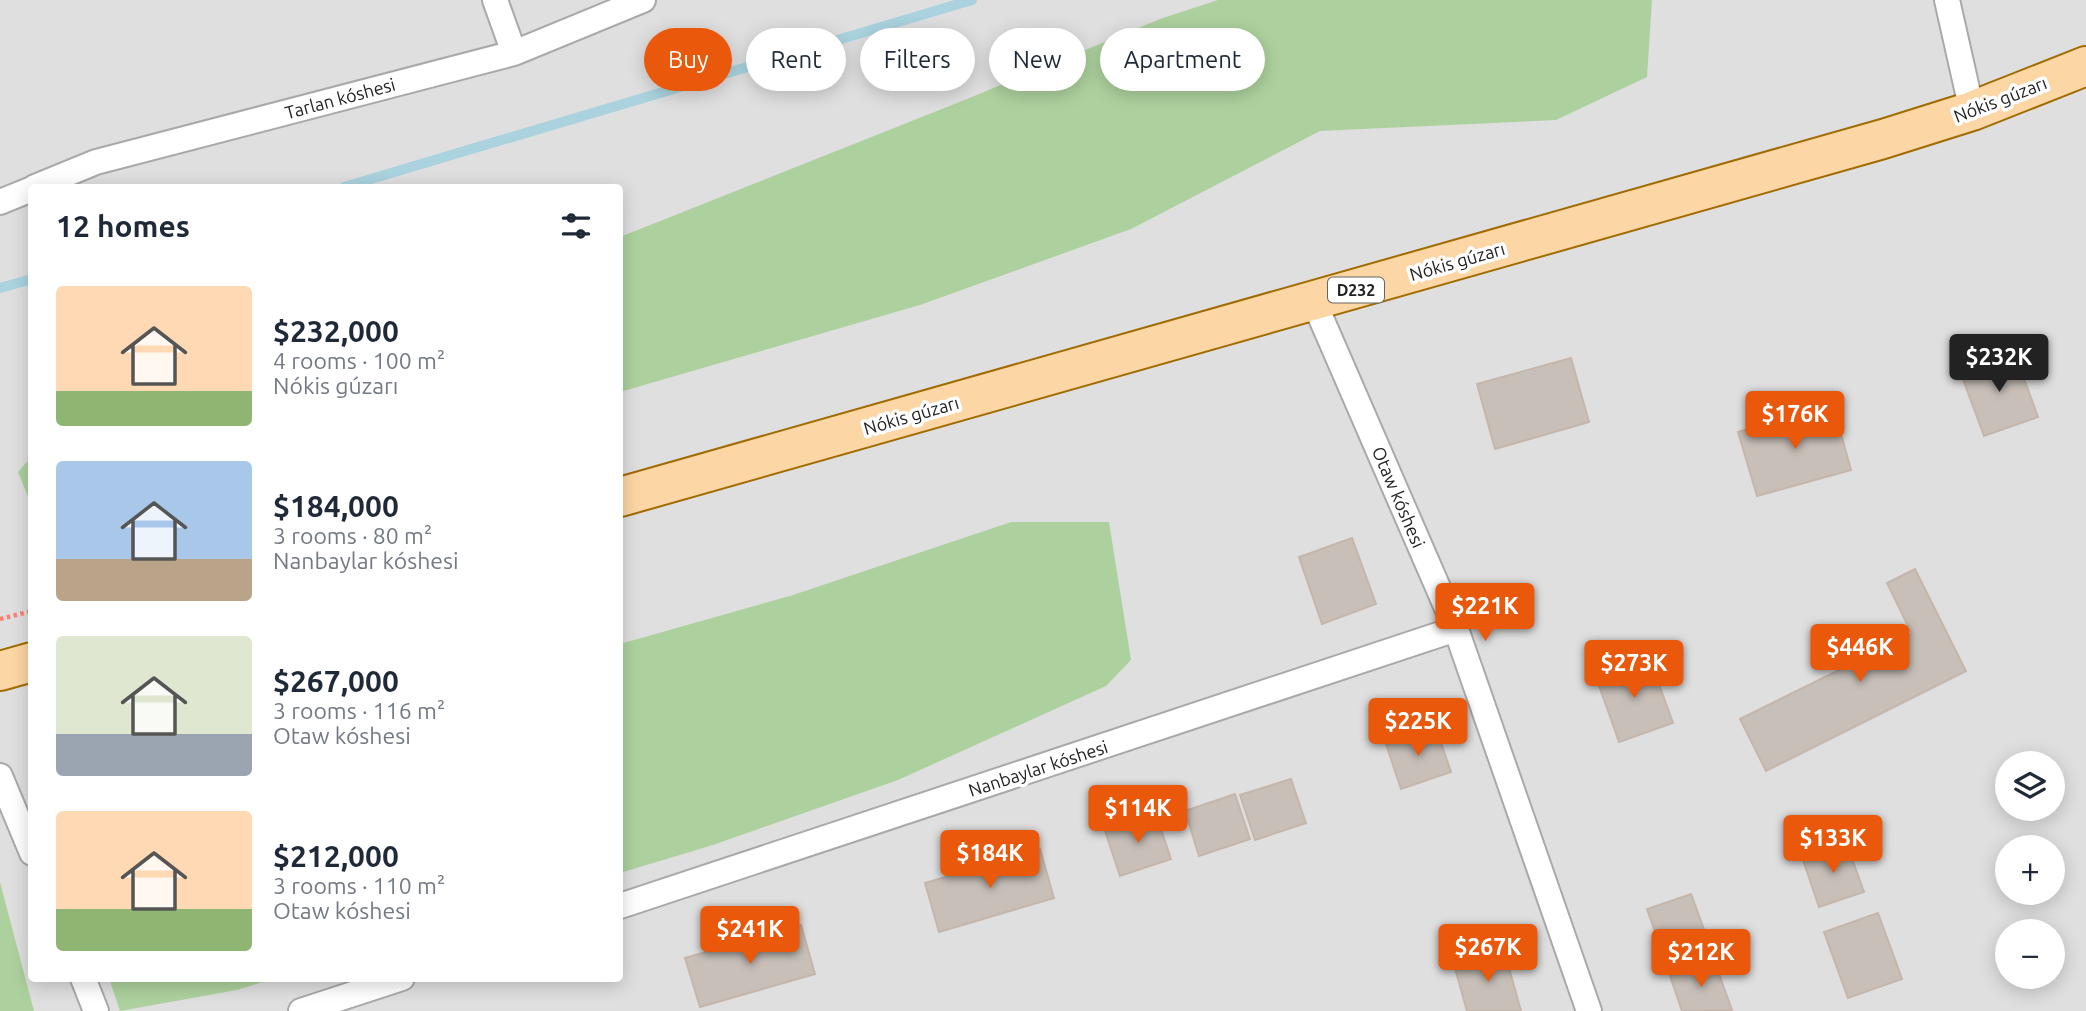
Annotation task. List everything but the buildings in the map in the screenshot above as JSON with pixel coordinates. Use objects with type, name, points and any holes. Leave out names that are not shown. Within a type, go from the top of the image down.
[{"type":"main road","name":"Nókis gúzarı","points":[[623,496],[1883,139],[1972,111],[2086,66]]},
{"type":"main road","points":[[0,671],[28,663]]},
{"type":"street","points":[[495,0],[514,53]]},
{"type":"street","name":"Tarlan kóshesi","points":[[43,184],[96,162],[514,53],[643,0]]},
{"type":"street","points":[[1947,0],[1972,111]]},
{"type":"street","name":"Tarlan kóshesi","points":[[0,202],[28,190]]},
{"type":"street","name":"Otaw kóshesi","points":[[1314,302],[1456,629],[1589,1011]]},
{"type":"street","name":"Nanbaylar kóshesi","points":[[623,905],[1456,629]]},
{"type":"street","points":[[0,776],[28,843]]},
{"type":"street","points":[[85,982],[96,1011]]},
{"type":"street","points":[[302,1011],[390,982]]},
{"type":"path","points":[[0,619],[28,612]]},
{"type":"shaded area","points":[[0,0],[2086,0],[2086,1011],[0,1011]]},
{"type":"green space","points":[[1218,0],[1652,0],[1647,77],[1556,120],[1320,131],[1131,229],[920,305],[623,391],[623,236],[989,90],[1086,91],[1086,50],[1100,44],[1100,91],[1265,91],[1265,28],[1138,28]]},
{"type":"green space","points":[[28,460],[28,497],[18,472]]},
{"type":"green space","points":[[1011,522],[1109,522],[1131,660],[1106,686],[898,780],[713,845],[623,872],[623,643],[793,595]]},
{"type":"green space","points":[[0,882],[34,1011],[0,1011]]},
{"type":"green space","points":[[110,982],[262,982],[237,990],[120,1011]]},
{"type":"waterway","points":[[354,184],[972,0]]},
{"type":"waterway","points":[[0,288],[28,280]]}]
